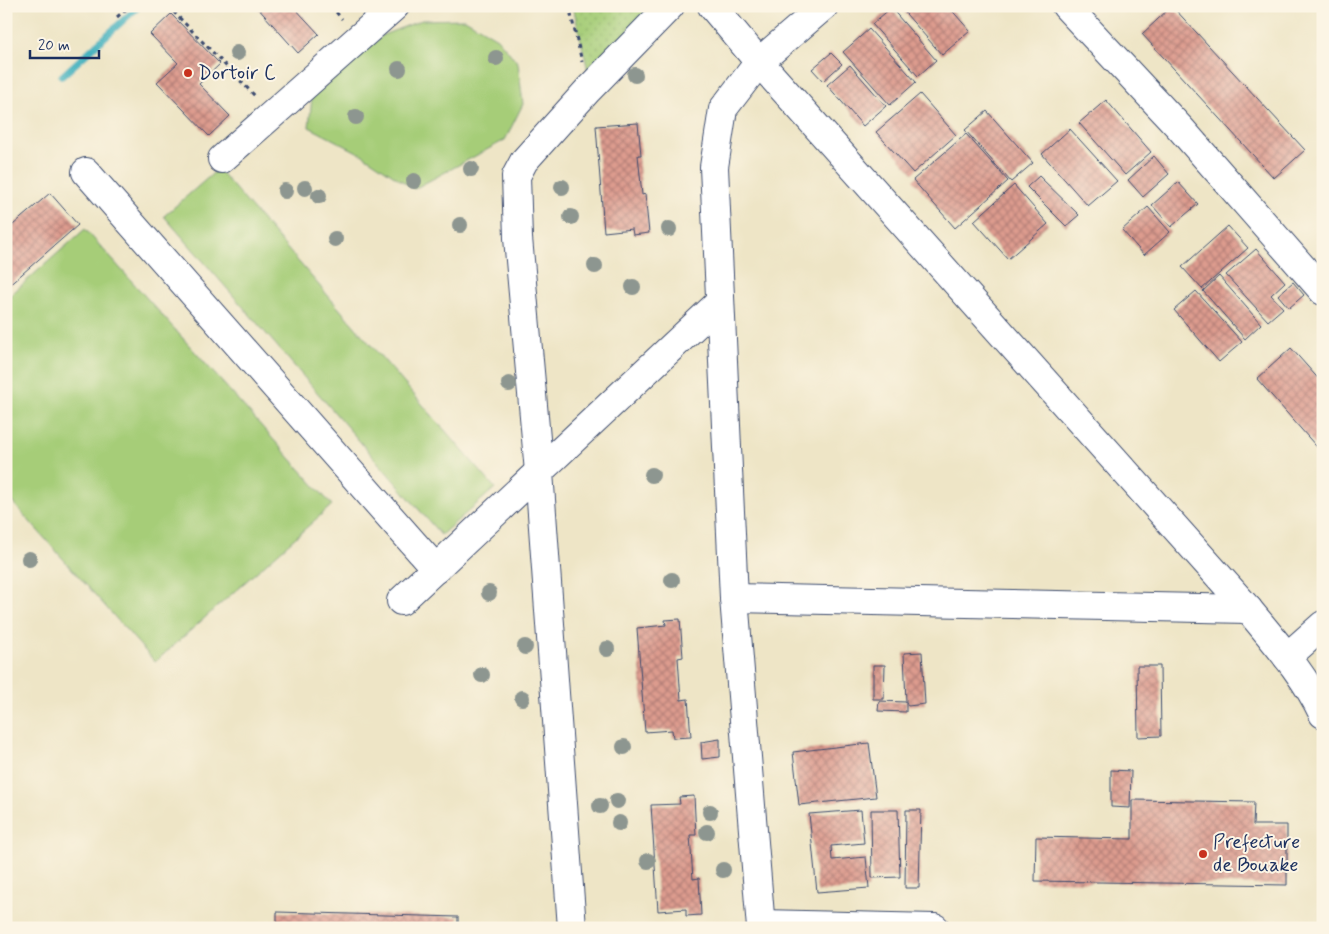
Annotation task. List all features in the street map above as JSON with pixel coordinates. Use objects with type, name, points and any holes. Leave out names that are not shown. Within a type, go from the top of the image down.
[{"type":"street","points":[[222,159],[395,6]]},
{"type":"street","points":[[572,928],[538,472],[518,238],[516,176],[524,161],[588,90],[670,6]]},
{"type":"street","points":[[712,6],[759,62],[1248,609],[1287,657],[1314,695],[1323,714]]},
{"type":"street","points":[[824,6],[759,62],[723,109],[714,167],[734,598],[761,926],[934,928]]},
{"type":"street","points":[[1066,6],[1181,129],[1323,291]]},
{"type":"street","points":[[86,172],[436,569]]},
{"type":"street","points":[[401,601],[720,302]]},
{"type":"street","points":[[734,598],[1248,609]]},
{"type":"street","points":[[1287,657],[1323,625]]},
{"type":"path","points":[[118,17],[130,6]]},
{"type":"path","points":[[168,6],[273,114]]},
{"type":"path","points":[[568,6],[588,90]]},
{"type":"green space","points":[[573,6],[666,6],[591,84]]},
{"type":"green space","points":[[465,19],[497,38],[518,63],[523,104],[505,140],[414,189],[363,155],[309,127],[312,97],[383,35],[422,20]]},
{"type":"green space","points":[[218,169],[495,488],[441,535],[164,216]]},
{"type":"green space","points":[[85,229],[332,505],[155,662],[6,495],[6,299]]},
{"type":"building","points":[[256,6],[293,6],[319,34],[298,53]]},
{"type":"building","points":[[899,6],[948,6],[970,31],[942,55]]},
{"type":"building","points":[[1172,6],[1305,150],[1274,178],[1142,34]]},
{"type":"building","points":[[891,8],[936,60],[918,76],[872,24]]},
{"type":"building","name":"Dortoir C","points":[[171,14],[220,64],[199,84],[230,116],[209,136],[157,82],[178,63],[150,34]]},
{"type":"building","points":[[869,29],[916,82],[890,105],[843,52]]},
{"type":"building","points":[[831,53],[842,64],[823,81],[812,69]]},
{"type":"building","points":[[850,65],[886,106],[863,126],[827,85]]},
{"type":"building","points":[[920,94],[956,135],[913,173],[876,132]]},
{"type":"building","points":[[1106,100],[1151,152],[1125,175],[1079,123]]},
{"type":"building","points":[[987,111],[1033,163],[1011,182],[965,130]]},
{"type":"building","points":[[638,123],[641,155],[638,155],[642,195],[645,194],[649,233],[633,235],[632,229],[604,232],[596,126]]},
{"type":"building","points":[[1070,129],[1117,181],[1088,206],[1042,154]]},
{"type":"building","points":[[966,134],[1008,181],[955,228],[913,180]]},
{"type":"building","points":[[1154,156],[1169,174],[1143,197],[1128,180]]},
{"type":"building","points":[[1039,176],[1079,215],[1066,226],[1027,187]]},
{"type":"building","points":[[1178,182],[1198,204],[1171,227],[1152,205]]},
{"type":"building","points":[[1014,185],[1048,224],[1008,259],[974,221]]},
{"type":"building","points":[[50,193],[78,225],[6,288],[6,231]]},
{"type":"building","points":[[1148,207],[1170,232],[1144,255],[1122,230]]},
{"type":"building","points":[[1228,226],[1248,248],[1202,289],[1182,267]]},
{"type":"building","points":[[1256,249],[1285,282],[1271,295],[1283,308],[1268,321],[1226,275]]},
{"type":"building","points":[[1219,276],[1261,324],[1245,339],[1203,291]]},
{"type":"building","points":[[1293,282],[1304,295],[1289,308],[1278,295]]},
{"type":"building","points":[[1196,291],[1242,342],[1219,362],[1174,310]]},
{"type":"building","points":[[1291,348],[1323,384],[1323,454],[1257,379]]},
{"type":"building","points":[[680,619],[683,657],[678,658],[681,700],[688,699],[691,737],[673,738],[672,730],[645,732],[637,628],[666,625],[665,620]]},
{"type":"building","points":[[922,652],[925,704],[908,706],[906,702],[904,653]]},
{"type":"building","points":[[873,665],[885,665],[884,699],[873,699]]},
{"type":"building","points":[[1137,666],[1160,666],[1161,736],[1138,737]]},
{"type":"building","points":[[879,701],[906,702],[906,712],[878,711]]},
{"type":"building","points":[[720,739],[720,757],[702,759],[701,742]]},
{"type":"building","points":[[869,743],[876,797],[799,805],[793,752]]},
{"type":"building","points":[[1111,770],[1131,771],[1130,808],[1111,807]]},
{"type":"building","points":[[694,796],[696,835],[690,835],[693,879],[699,878],[701,915],[686,916],[686,909],[658,911],[651,805],[680,804],[679,797]]},
{"type":"building","points":[[1132,800],[1254,802],[1253,825],[1287,825],[1287,885],[1035,881],[1036,837],[1132,839]]},
{"type":"building","points":[[861,810],[864,843],[831,846],[832,860],[866,857],[869,888],[817,892],[809,814]]},
{"type":"building","points":[[871,810],[898,810],[900,877],[872,878]]},
{"type":"building","points":[[906,810],[921,810],[919,888],[905,888]]},
{"type":"building","points":[[277,912],[458,917],[458,928],[277,928]]},
{"type":"waterway","points":[[62,76],[139,6]]},
{"type":"place","name":"Dortoir C","points":[[188,73]]},
{"type":"place","name":"Prefecture de Bouake","points":[[1203,854]]}]
